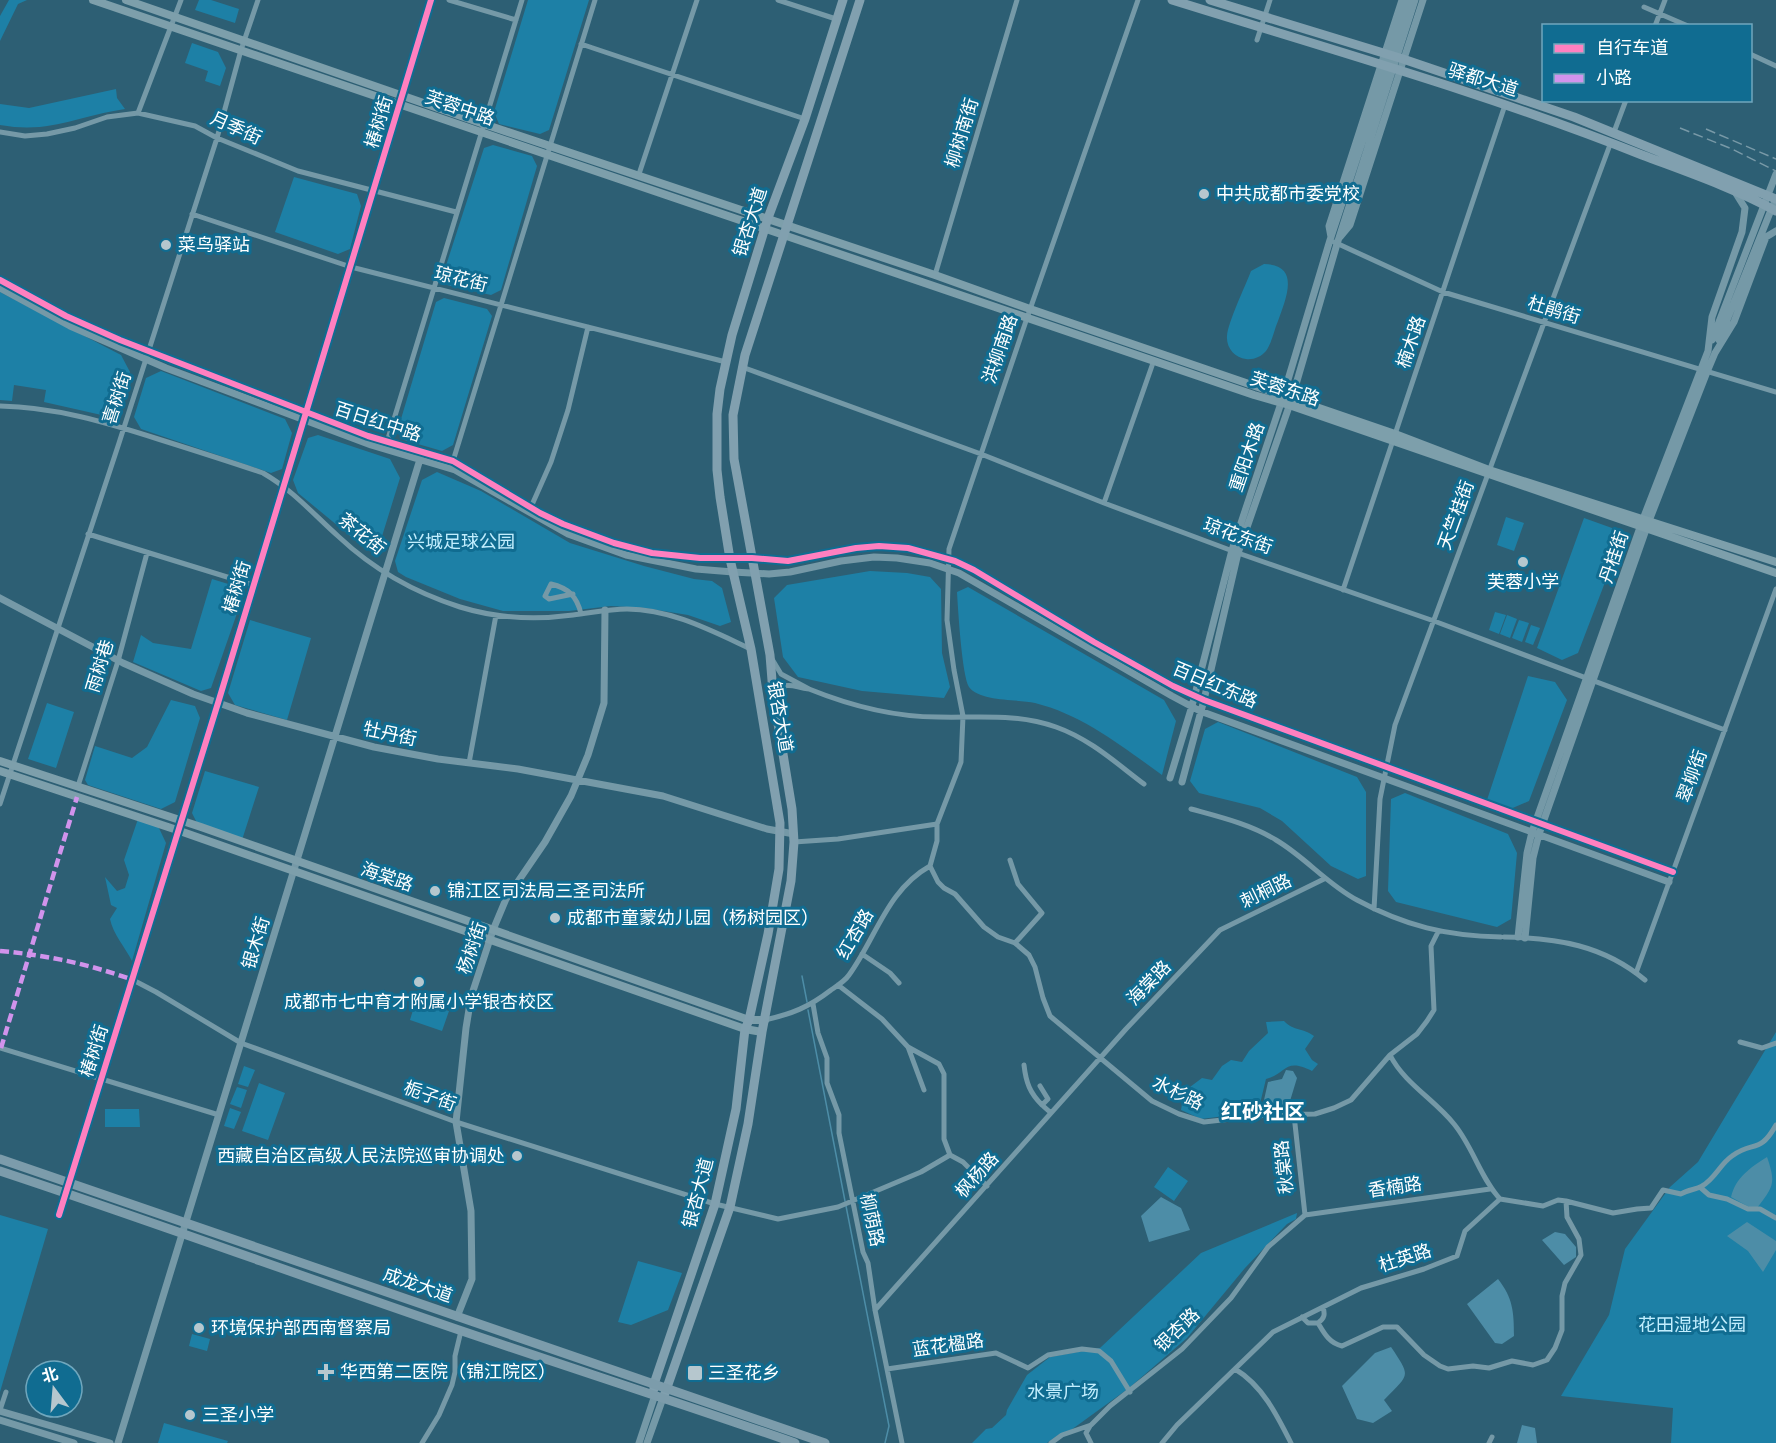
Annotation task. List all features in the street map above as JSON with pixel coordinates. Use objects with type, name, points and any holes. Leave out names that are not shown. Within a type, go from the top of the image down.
[{"type":"highway","name":"成龙大道","points":[[0,1159],[825,1443]]},
{"type":"highway","name":"成龙大道","points":[[0,1171],[182,1232],[461,1331],[795,1443]]},
{"type":"main road","name":"芙蓉中路","points":[[93,0],[172,27],[243,46],[401,99],[547,154],[783,236]]},
{"type":"main road","name":"芙蓉中路","points":[[126,0],[243,46]]},
{"type":"main road","name":"银杏大道","points":[[843,0],[805,119],[764,229],[720,389],[716,440],[720,497],[730,559],[751,649],[779,810],[779,868],[768,934],[747,1025],[736,1109],[715,1204],[654,1384],[659,1396],[667,1388],[730,1207],[748,1124],[762,1032],[790,880],[794,838],[773,693],[770,655],[739,493],[733,448],[733,415],[742,367],[860,0]]},
{"type":"main road","name":"驿都大道","points":[[1172,0],[1506,103],[1611,142],[1776,211]]},
{"type":"main road","name":"驿都大道","points":[[1210,0],[1384,53],[1614,132],[1776,198]]},
{"type":"main road","name":"芙蓉中路","points":[[483,128],[550,145],[787,224]]},
{"type":"main road","name":"芙蓉东路","points":[[787,224],[935,275],[1028,314],[1154,360],[1286,401]]},
{"type":"main road","name":"芙蓉东路","points":[[783,236],[1028,314],[1488,472],[1645,523],[1776,562]]},
{"type":"main road","name":"芙蓉东路","points":[[1645,523],[1776,573]]},
{"type":"main road","name":"海棠路","points":[[0,760],[180,820],[493,930],[762,1032]]},
{"type":"main road","name":"海棠路","points":[[0,771],[747,1025],[765,1020]]},
{"type":"street","points":[[138,113],[181,0]]},
{"type":"street","name":"喜树街","points":[[0,804],[217,138],[258,0]]},
{"type":"street","name":"椿树街","points":[[59,1215],[218,703],[431,0]]},
{"type":"street","points":[[449,0],[516,20]]},
{"type":"street","points":[[387,442],[522,0]]},
{"type":"street","points":[[453,461],[595,0]]},
{"type":"street","points":[[639,174],[697,0]]},
{"type":"street","points":[[778,0],[836,19]]},
{"type":"street","name":"柳树南街","points":[[935,275],[1017,0]]},
{"type":"street","name":"洪柳南路","points":[[930,866],[937,841],[937,824],[961,762],[963,716],[947,620],[948,559],[954,531],[1138,0]]},
{"type":"street","points":[[1257,40],[1270,0]]},
{"type":"street","points":[[1402,0],[1329,226],[1334,240],[1350,225],[1423,0]]},
{"type":"street","points":[[1364,149],[1409,0]]},
{"type":"street","points":[[1364,149],[1415,0]]},
{"type":"street","points":[[1656,24],[1665,0]]},
{"type":"street","points":[[1644,7],[1684,24]]},
{"type":"street","points":[[581,44],[805,119]]},
{"type":"street","points":[[1752,55],[1776,66]]},
{"type":"street","points":[[1614,132],[1625,102]]},
{"type":"street","name":"楠木路","points":[[1343,590],[1506,103]]},
{"type":"street","name":"月季街","points":[[0,132],[25,136],[47,134],[75,128],[107,117],[138,113],[195,126],[217,138],[298,171],[456,212]]},
{"type":"street","name":"天竺桂街","points":[[1374,909],[1379,810],[1385,766],[1395,725],[1542,322],[1611,142]]},
{"type":"street","name":"重阳木路","points":[[1170,778],[1235,552],[1286,401],[1364,149]]},
{"type":"street","points":[[1711,352],[1776,174]]},
{"type":"street","name":"丹桂街","points":[[1711,352],[1712,316],[1742,232],[1745,208],[1735,192]]},
{"type":"street","points":[[1741,272],[1776,198]]},
{"type":"street","name":"琼花街","points":[[192,214],[351,267],[726,362]]},
{"type":"street","points":[[265,238],[268,229]]},
{"type":"street","name":"丹桂街","points":[[1522,938],[1527,853],[1645,523],[1711,352],[1734,322],[1766,237],[1776,231]]},
{"type":"street","name":"杜鹃街","points":[[1334,240],[1443,292],[1776,392]]},
{"type":"street","name":"百日红中路","points":[[0,280],[66,316],[147,355]]},
{"type":"street","name":"百日红中路","points":[[0,288],[70,326],[304,416],[371,445],[453,461],[563,524],[614,543],[652,553],[700,558],[752,558]]},
{"type":"street","points":[[531,507],[551,462],[568,410],[588,327]]},
{"type":"street","points":[[1104,503],[1154,360]]},
{"type":"street","name":"琼花东街","points":[[742,367],[981,454],[1235,552],[1432,621],[1725,730]]},
{"type":"street","name":"茶花街","points":[[0,406],[65,412],[263,473],[283,484],[363,557],[412,589],[461,608],[496,615],[531,618],[629,609],[681,619],[751,649]]},
{"type":"street","name":"百日红中路","points":[[304,416],[387,442],[455,470],[545,523],[596,545],[649,561],[696,569],[755,573]]},
{"type":"street","name":"银木街","points":[[118,1443],[421,456]]},
{"type":"street","points":[[88,534],[253,585]]},
{"type":"street","name":"百日红东路","points":[[752,558],[788,561],[879,546],[908,548],[948,559],[974,570],[1173,686],[1673,872]]},
{"type":"street","name":"重阳木路","points":[[1182,782],[1204,699],[1235,552]]},
{"type":"street","name":"雨树巷","points":[[78,786],[118,661],[147,553]]},
{"type":"street","name":"百日红东路","points":[[755,573],[790,572],[860,558],[897,558],[930,563],[948,569],[978,583],[1200,711],[1669,882]]},
{"type":"street","points":[[573,594],[549,599],[545,596],[550,584],[562,588],[573,594],[581,614]]},
{"type":"street","points":[[562,588],[564,592],[562,596]]},
{"type":"street","name":"翠柳街","points":[[1636,973],[1776,589]]},
{"type":"street","name":"牡丹街","points":[[0,598],[118,661],[218,703],[283,723],[374,747],[663,796],[794,838]]},
{"type":"street","name":"杨树街","points":[[457,1317],[472,1279],[473,1250],[468,1184],[456,1122],[471,997],[493,930],[506,899],[544,842],[578,780],[604,703],[605,610]]},
{"type":"street","points":[[469,763],[496,615]]},
{"type":"street","points":[[770,655],[781,674],[838,701],[891,714],[937,718],[1014,717],[1057,728],[1089,743],[1144,784]]},
{"type":"street","points":[[773,693],[790,684],[809,689]]},
{"type":"street","points":[[1191,809],[1232,820],[1277,840],[1324,879],[1355,899],[1396,919],[1438,932],[1551,939],[1580,945],[1636,973],[1645,980]]},
{"type":"street","points":[[794,838],[838,839],[937,824]]},
{"type":"street","points":[[1010,860],[1018,884],[1042,913],[1015,943]]},
{"type":"street","name":"水杉路","points":[[930,866],[938,882],[955,894],[984,927],[998,937],[1015,943],[1029,955],[1050,1016],[1152,1101],[1179,1114],[1204,1122],[1267,1115],[1315,1114],[1351,1100],[1390,1056],[1417,1034],[1434,1010],[1431,946],[1438,932]]},
{"type":"street","name":"红杏路","points":[[765,1020],[788,1015],[813,1004],[848,977],[898,891],[919,872],[930,866]]},
{"type":"street","name":"刺桐路","points":[[1220,930],[1324,879]]},
{"type":"street","name":"海棠路","points":[[1100,1058],[1220,930]]},
{"type":"street","points":[[862,954],[890,973],[899,983]]},
{"type":"street","name":"栀子街","points":[[133,980],[241,1043],[456,1122],[715,1204],[778,1218],[848,1202],[921,1172],[950,1155]]},
{"type":"street","points":[[838,985],[882,1019],[908,1047],[939,1064],[944,1074],[944,1139],[950,1155],[963,1162],[987,1186]]},
{"type":"street","name":"柳荫路","points":[[813,1004],[818,1033],[827,1058],[827,1083],[839,1115],[839,1133],[848,1202],[868,1263],[875,1310],[902,1443]]},
{"type":"street","points":[[1740,1042],[1762,1048],[1776,1043]]},
{"type":"street","points":[[908,1047],[924,1090]]},
{"type":"street","points":[[0,1048],[219,1115]]},
{"type":"street","points":[[1390,1056],[1405,1075],[1455,1125],[1490,1189],[1500,1199],[1543,1206],[1558,1200],[1613,1213],[1651,1208],[1663,1190],[1681,1194],[1688,1189],[1701,1188],[1738,1151],[1758,1146],[1768,1139],[1776,1125]]},
{"type":"street","name":"枫杨路","points":[[875,1310],[1100,1058]]},
{"type":"street","points":[[1024,1065],[1032,1094],[1051,1113]]},
{"type":"street","points":[[1040,1086],[1048,1099],[1042,1106]]},
{"type":"street","name":"秋棠路","points":[[1294,1115],[1305,1215]]},
{"type":"street","points":[[1701,1188],[1709,1195],[1727,1199],[1748,1209],[1760,1209],[1776,1218]]},
{"type":"street","name":"香楠路","points":[[1305,1215],[1490,1189]]},
{"type":"street","name":"杜英路","points":[[1162,1443],[1177,1425],[1273,1332],[1361,1288],[1424,1269],[1457,1256],[1465,1231],[1500,1199]]},
{"type":"street","points":[[1318,1323],[1327,1337],[1335,1344],[1342,1346],[1383,1327],[1397,1327],[1424,1355],[1448,1369],[1473,1366],[1488,1368],[1512,1361],[1533,1365],[1548,1360],[1562,1330],[1562,1296],[1565,1282],[1581,1255],[1579,1239],[1567,1217],[1566,1201]]},
{"type":"street","name":"银杏路","points":[[1051,1443],[1062,1435],[1091,1425],[1110,1406],[1182,1349],[1231,1298],[1268,1246],[1305,1215]]},
{"type":"street","points":[[908,1274],[915,1279]]},
{"type":"street","points":[[1302,1317],[1308,1323],[1318,1323],[1324,1317],[1323,1307]]},
{"type":"street","points":[[422,1443],[440,1415],[452,1385],[456,1372],[454,1356],[461,1331]]},
{"type":"street","name":"蓝花楹路","points":[[887,1369],[996,1353],[1028,1368],[1047,1355],[1082,1349],[1099,1351],[1111,1361],[1130,1392]]},
{"type":"street","points":[[1236,1369],[1250,1378],[1279,1418],[1291,1443]]},
{"type":"street","points":[[6,1392],[0,1411],[110,1443]]},
{"type":"street","name":"银杏大道","points":[[639,1443],[659,1396]]},
{"type":"street","name":"银杏大道","points":[[647,1443],[659,1396]]},
{"type":"street","points":[[0,1420],[74,1443]]},
{"type":"street","points":[[1091,1425],[1086,1433],[1091,1443]]},
{"type":"green space","points":[[9,0],[27,0],[18,4],[0,41],[0,16]]},
{"type":"green space","points":[[199,0],[211,0],[239,9],[235,23],[195,10]]},
{"type":"green space","points":[[528,0],[589,0],[549,130],[540,134],[499,124],[494,112]]},
{"type":"green space","points":[[192,43],[218,52],[226,68],[220,86],[205,81],[208,71],[185,63]]},
{"type":"green space","points":[[116,89],[117,98],[125,109],[49,126],[0,125],[0,104],[29,108]]},
{"type":"green space","points":[[493,145],[532,156],[537,166],[501,290],[491,295],[447,285],[442,278],[484,148]]},
{"type":"green space","points":[[294,177],[357,194],[361,206],[350,249],[338,254],[275,232]]},
{"type":"green space","points":[[1264,264],[1283,270],[1287,277],[1287,294],[1266,351],[1254,358],[1242,358],[1230,348],[1227,340],[1228,330],[1251,271]]},
{"type":"green space","points":[[0,292],[121,355],[130,372],[117,412],[106,416],[44,402],[46,390],[14,385],[12,401],[0,400]]},
{"type":"green space","points":[[444,298],[487,309],[492,316],[453,445],[442,451],[404,440],[398,429],[436,302]]},
{"type":"green space","points":[[161,371],[285,419],[292,433],[282,469],[271,473],[141,429],[134,417],[146,378]]},
{"type":"green space","name":"兴城足球公园","points":[[318,435],[390,459],[400,478],[379,546],[366,549],[298,493],[293,480],[308,438]]},
{"type":"green space","name":"兴城足球公园","points":[[437,472],[481,491],[570,543],[644,566],[694,579],[712,581],[722,588],[731,622],[720,626],[688,615],[645,608],[611,606],[569,611],[503,611],[460,599],[406,577],[398,572],[395,561],[422,480]]},
{"type":"green space","points":[[1506,517],[1524,523],[1514,551],[1497,545]]},
{"type":"green space","points":[[1584,518],[1612,528],[1620,543],[1578,653],[1562,660],[1537,648]]},
{"type":"green space","points":[[870,571],[930,577],[941,589],[942,653],[950,687],[944,698],[862,691],[798,677],[783,657],[774,598],[787,585]]},
{"type":"green space","points":[[212,579],[238,587],[243,596],[211,688],[201,691],[133,662],[141,635],[153,643],[191,649]]},
{"type":"green space","points":[[968,587],[1164,700],[1176,721],[1162,775],[1102,733],[1070,715],[1035,703],[990,698],[974,692],[969,687],[962,657],[957,592]]},
{"type":"green space","points":[[1495,612],[1506,615],[1499,634],[1489,630]]},
{"type":"green space","points":[[1507,615],[1517,619],[1510,638],[1500,634]]},
{"type":"green space","points":[[250,620],[311,638],[287,720],[235,705],[228,693]]},
{"type":"green space","points":[[1519,620],[1529,623],[1522,642],[1512,638]]},
{"type":"green space","points":[[1531,625],[1540,628],[1533,645],[1525,642]]},
{"type":"green space","points":[[1528,676],[1555,682],[1567,700],[1529,801],[1501,813],[1485,806]]},
{"type":"green space","points":[[171,700],[195,706],[200,718],[175,802],[161,809],[88,785],[85,780],[95,746],[132,758],[147,747]]},
{"type":"green space","points":[[47,703],[74,712],[56,768],[28,759]]},
{"type":"green space","points":[[1218,722],[1357,777],[1366,792],[1366,876],[1358,879],[1331,866],[1282,821],[1260,808],[1199,793],[1190,781],[1205,729]]},
{"type":"green space","points":[[205,771],[259,787],[242,840],[198,825],[192,813]]},
{"type":"green space","points":[[1405,793],[1508,834],[1517,853],[1511,919],[1497,927],[1396,902],[1388,891],[1391,799]]},
{"type":"green space","points":[[138,819],[158,826],[166,843],[132,961],[116,935],[110,919],[117,908],[111,905],[105,877],[117,891],[125,888],[129,875],[124,860]]},
{"type":"green space","points":[[416,1000],[449,1011],[442,1031],[410,1020]]},
{"type":"green space","points":[[1284,1021],[1314,1036],[1305,1049],[1312,1060],[1318,1064],[1312,1071],[1303,1067],[1291,1066],[1266,1079],[1258,1112],[1201,1119],[1181,1110],[1182,1104],[1194,1091],[1190,1087],[1202,1078],[1212,1080],[1222,1066],[1231,1060],[1242,1062],[1249,1051],[1268,1033],[1266,1022]]},
{"type":"green space","name":"花田湿地公园","points":[[1776,1032],[1776,1443],[1671,1443],[1673,1408],[1561,1396],[1609,1315],[1625,1249],[1670,1187],[1698,1162]]},
{"type":"green space","points":[[244,1066],[255,1070],[248,1087],[238,1084]]},
{"type":"green space","points":[[259,1083],[285,1093],[268,1140],[242,1131]]},
{"type":"green space","points":[[237,1087],[247,1090],[241,1108],[230,1104]]},
{"type":"green space","points":[[230,1108],[241,1112],[234,1129],[224,1126]]},
{"type":"green space","points":[[105,1109],[139,1109],[140,1127],[105,1127]]},
{"type":"green space","points":[[1168,1167],[1188,1181],[1174,1201],[1154,1187]]},
{"type":"green space","name":"水景广场","points":[[1297,1213],[1296,1219],[1287,1224],[1245,1268],[1187,1338],[1129,1388],[1071,1430],[1047,1443],[972,1443],[986,1429],[992,1428],[1006,1415],[1027,1375],[1050,1357],[1100,1348],[1201,1253]]},
{"type":"green space","points":[[0,1215],[48,1229],[0,1392]]},
{"type":"green space","points":[[638,1261],[682,1273],[668,1310],[631,1325],[618,1322]]},
{"type":"green space","points":[[192,1334],[210,1339],[207,1351],[189,1346]]},
{"type":"green space","points":[[164,1423],[228,1441],[227,1443],[158,1443]]},
{"type":"shaded area","points":[[1286,1070],[1293,1071],[1297,1078],[1290,1101],[1283,1107],[1267,1107],[1264,1100],[1268,1082],[1282,1079]]},
{"type":"shaded area","points":[[1767,1157],[1772,1173],[1772,1184],[1757,1208],[1749,1207],[1731,1197],[1740,1178]]},
{"type":"shaded area","points":[[1161,1197],[1181,1208],[1190,1230],[1149,1242],[1141,1216]]},
{"type":"shaded area","points":[[1747,1222],[1776,1241],[1776,1250],[1763,1272],[1748,1251],[1727,1236]]},
{"type":"shaded area","points":[[1555,1232],[1565,1234],[1576,1247],[1576,1257],[1564,1265],[1542,1240]]},
{"type":"shaded area","points":[[1498,1279],[1510,1299],[1514,1320],[1514,1336],[1502,1344],[1495,1343],[1467,1304]]},
{"type":"shaded area","points":[[1391,1347],[1405,1371],[1403,1380],[1384,1400],[1392,1411],[1373,1423],[1357,1419],[1342,1386],[1375,1353]]},
{"type":"shaded area","points":[[1522,1425],[1535,1428],[1537,1443],[1517,1443]]},
{"type":"waterway","points":[[802,976],[807,1002]]},
{"type":"waterway","points":[[808,1010],[845,1201]]},
{"type":"waterway","points":[[846,1206],[889,1426],[885,1443]]},
{"type":"railway","points":[[1680,128],[1732,149],[1776,171]]},
{"type":"railway","points":[[1706,129],[1776,159]]},
{"type":"marked path","points":[[1,1048],[77,797]]},
{"type":"marked path","points":[[0,951],[67,961],[133,980]]},
{"type":"cycle path","points":[[59,1215],[218,703],[431,0]]},
{"type":"cycle path","points":[[0,280],[66,316],[120,340],[368,436],[453,461],[540,513],[614,543],[652,553],[700,558],[788,561],[879,546],[908,548],[955,561],[1094,642],[1173,686],[1204,700],[1673,872]]},
{"type":"place","name":"中共成都市委党校","points":[[1204,194]]},
{"type":"place","name":"菜鸟驿站","points":[[166,245]]},
{"type":"place","name":"芙蓉小学","points":[[1523,562]]},
{"type":"place","name":"锦江区司法局三圣司法所","points":[[435,891]]},
{"type":"place","name":"成都市童蒙幼儿园（杨树园区）","points":[[555,918]]},
{"type":"place","name":"成都市七中育才附属小学银杏校区","points":[[419,982]]},
{"type":"place","name":"西藏自治区高级人民法院巡审协调处","points":[[517,1156]]},
{"type":"place","name":"环境保护部西南督察局","points":[[199,1328]]},
{"type":"place","name":"华西第二医院（锦江院区）","points":[[326,1372]]},
{"type":"place","name":"三圣花乡","points":[[695,1373]]},
{"type":"place","name":"三圣小学","points":[[190,1415]]},
{"type":"district","name":"红砂社区","points":[[1263,1111]]}]
